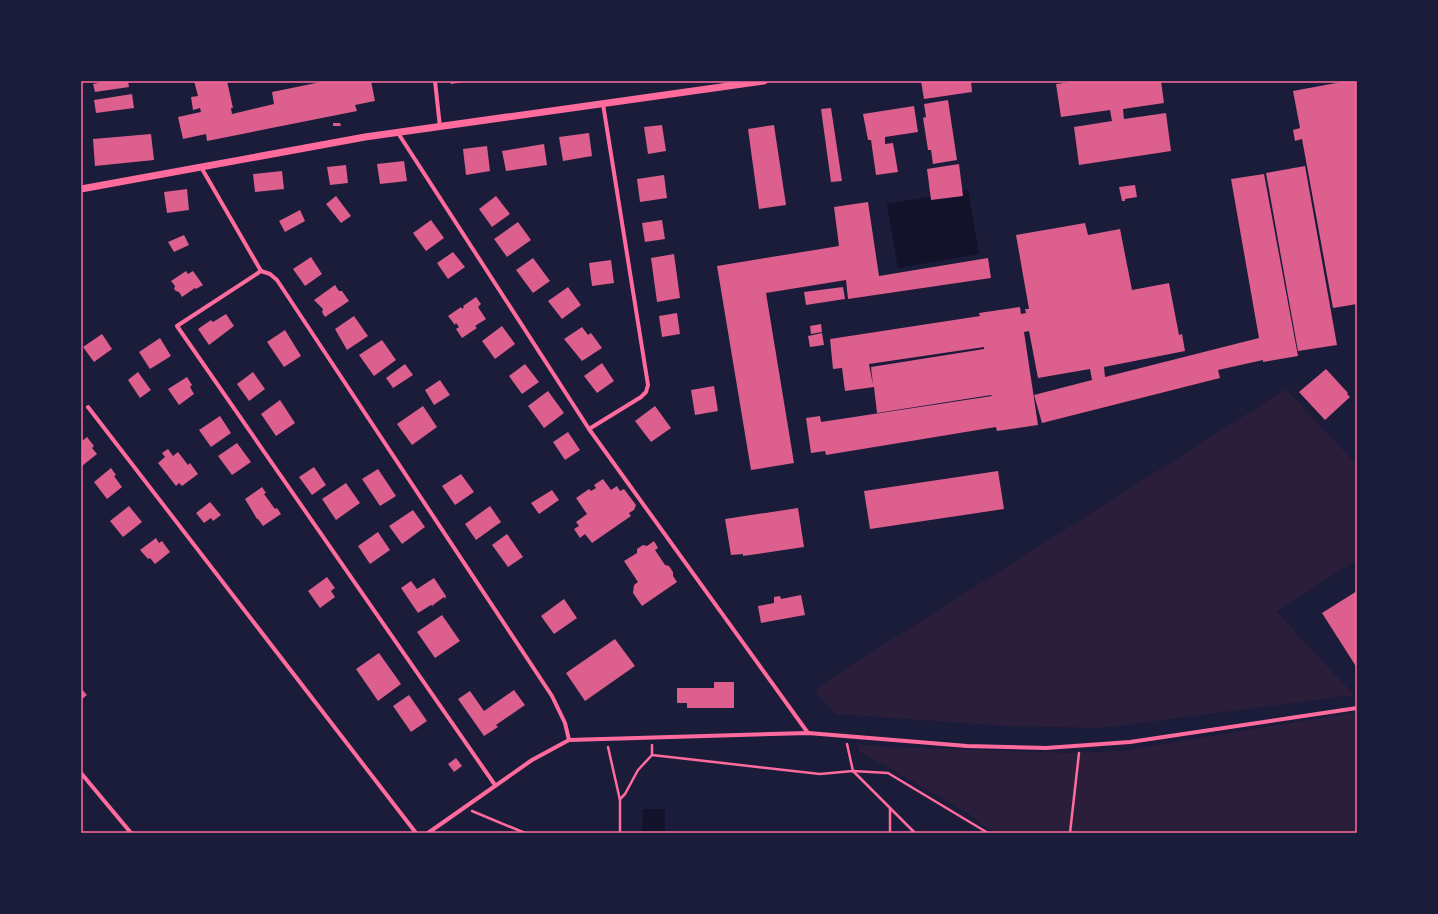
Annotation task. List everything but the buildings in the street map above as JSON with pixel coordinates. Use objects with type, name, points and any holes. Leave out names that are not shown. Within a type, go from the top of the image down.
[{"type":"street","points":[[436,81],[440,127]]},
{"type":"street","points":[[81,188],[365,137],[764,81]]},
{"type":"street","points":[[589,428],[641,397],[646,392],[648,385],[603,104]]},
{"type":"street","points":[[398,133],[589,428],[808,733]]},
{"type":"street","points":[[201,167],[262,271],[270,274],[277,280],[548,689],[565,723],[569,740]]},
{"type":"street","points":[[262,271],[177,326],[495,785]]},
{"type":"street","points":[[88,406],[416,833]]},
{"type":"street","points":[[428,833],[532,760],[569,740],[808,733],[967,746],[1046,748],[1130,742],[1357,708]]},
{"type":"street","points":[[81,773],[131,833]]},
{"type":"path","points":[[620,800],[625,794],[638,770],[652,755],[651,737]]},
{"type":"path","points":[[846,737],[853,771],[890,806],[915,833]]},
{"type":"path","points":[[606,739],[620,800],[620,833]]},
{"type":"path","points":[[1070,833],[1079,746]]},
{"type":"path","points":[[652,755],[820,774],[853,771],[888,773],[988,833]]},
{"type":"path","points":[[890,806],[890,833]]},
{"type":"path","points":[[464,807],[525,833]]},
{"type":"shaded area","points":[[968,190],[979,254],[898,268],[887,204]]},
{"type":"shaded area","points":[[1286,389],[1357,465],[1357,560],[1276,611],[1354,695],[1101,728],[1007,726],[836,714],[816,693],[822,684]]},
{"type":"shaded area","points":[[1357,712],[1357,833],[994,833],[966,812],[859,751],[857,744],[887,747],[1071,753],[1122,751]]},
{"type":"shaded area","points":[[643,809],[665,809],[665,833],[642,833]]}]
